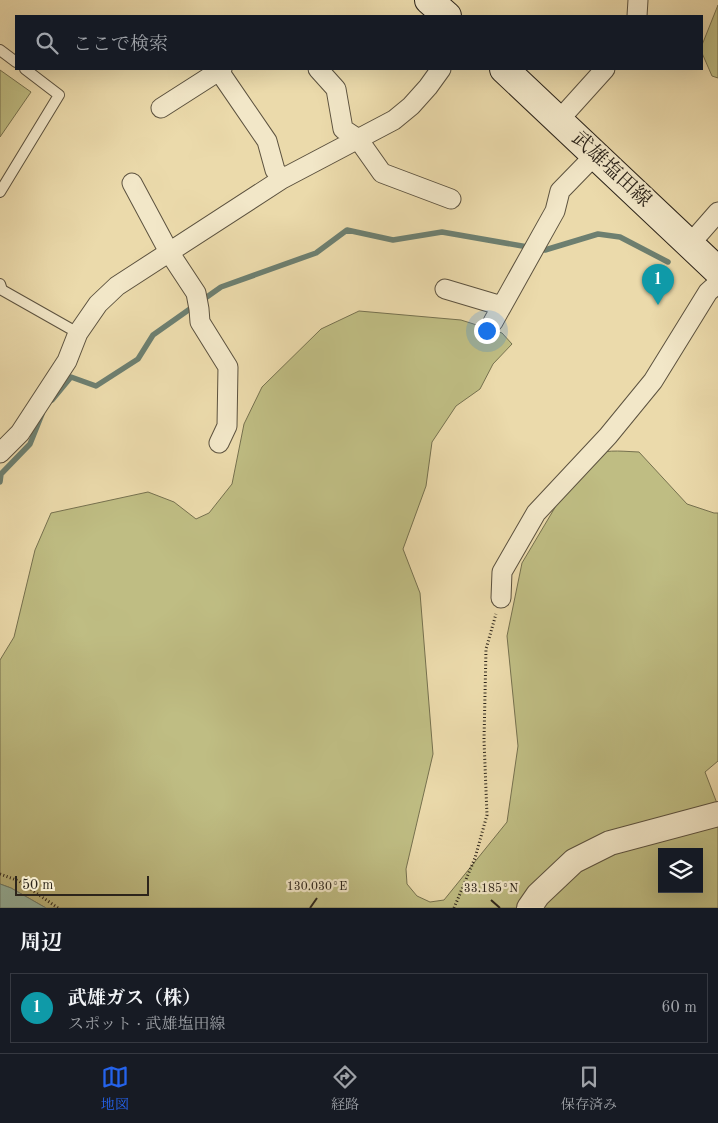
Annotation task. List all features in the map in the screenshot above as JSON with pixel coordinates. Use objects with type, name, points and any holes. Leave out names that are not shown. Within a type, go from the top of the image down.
[{"type":"main road","points":[[430,0],[446,15]]},
{"type":"main road","name":"武雄塩田線","points":[[505,70],[718,271]]},
{"type":"street","points":[[637,15],[638,0]]},
{"type":"street","points":[[161,108],[220,70],[267,141],[275,170],[282,179]]},
{"type":"street","points":[[319,70],[336,88],[343,129],[358,139],[382,173],[451,199]]},
{"type":"street","points":[[0,453],[20,433],[68,361],[78,332],[98,304],[117,286],[282,179],[394,120],[411,106],[440,70]]},
{"type":"street","points":[[559,120],[604,70]]},
{"type":"street","points":[[445,289],[497,314],[554,211],[560,191],[595,155]]},
{"type":"street","points":[[132,183],[198,301],[200,322],[228,367],[227,426],[219,443]]},
{"type":"street","points":[[690,244],[718,212]]},
{"type":"street","points":[[501,598],[502,572],[536,513],[608,436],[653,381],[708,292],[718,283]]},
{"type":"street","points":[[529,908],[538,895],[574,861],[610,842],[718,814]]},
{"type":"lane","points":[[0,50],[15,61]]},
{"type":"lane","points":[[0,192],[59,95],[26,70]]},
{"type":"lane","points":[[0,284],[2,290],[78,332]]},
{"type":"path","points":[[454,908],[475,858],[487,815],[484,740],[486,649],[501,598]]},
{"type":"path","points":[[0,874],[19,881],[58,908]]},
{"type":"shaded area","points":[[718,5],[718,78],[712,76],[703,55],[703,42]]},
{"type":"shaded area","points":[[0,70],[31,92],[0,137]]},
{"type":"shaded area","points":[[359,311],[461,320],[502,333],[512,344],[493,364],[480,389],[456,406],[432,442],[426,486],[403,549],[420,593],[433,754],[406,869],[407,884],[417,896],[430,902],[444,900],[507,822],[518,746],[507,636],[522,563],[585,457],[606,452],[639,452],[687,504],[718,513],[718,761],[705,772],[718,806],[718,908],[46,908],[11,888],[0,884],[0,660],[14,637],[35,550],[51,513],[148,492],[174,502],[196,519],[209,513],[232,484],[244,424],[262,387],[321,329]]},
{"type":"shaded area","points":[[0,884],[11,888],[46,908],[0,908]]},
{"type":"waterway","points":[[52,400],[71,377],[96,386],[138,359],[153,335],[221,287],[316,253],[347,230],[393,240],[442,232],[545,250],[598,234],[620,237],[668,262]]},
{"type":"waterway","points":[[0,482],[1,474],[30,444],[42,414]]},
{"type":"place","name":"武雄ガス（株）","points":[[658,305]]}]
